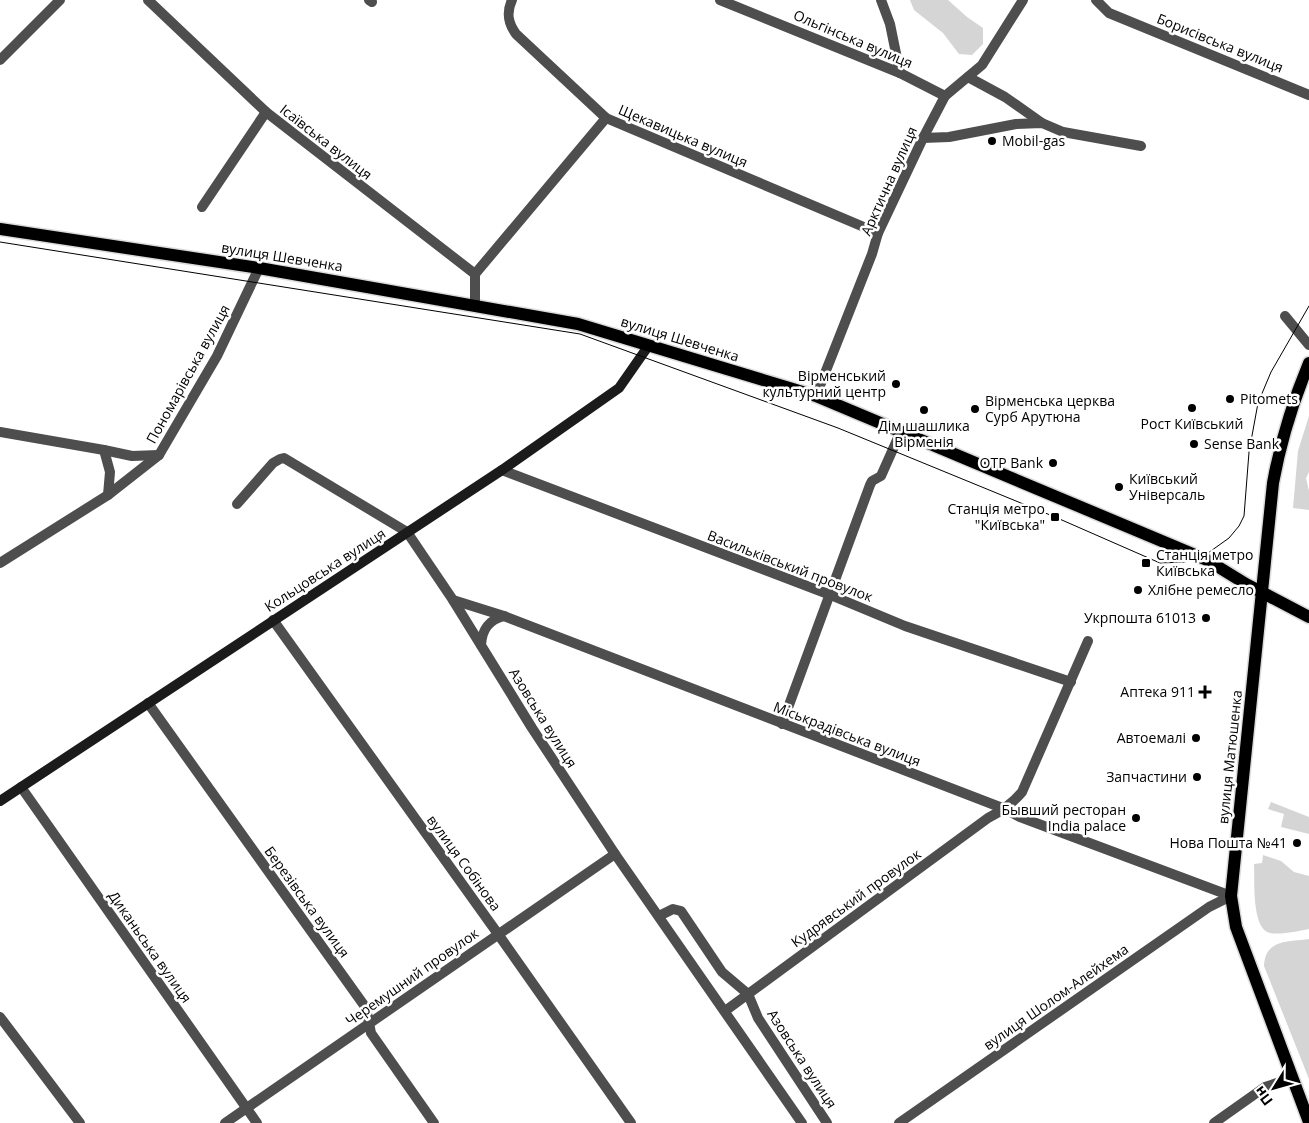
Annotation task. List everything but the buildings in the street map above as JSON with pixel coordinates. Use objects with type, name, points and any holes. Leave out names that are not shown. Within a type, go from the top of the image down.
[{"type":"main road","name":"вулиця Шевченка","points":[[0,229],[259,268],[475,305],[578,324],[649,345],[816,396],[901,431],[1207,560],[1261,593],[1309,618]]},
{"type":"main road","name":"вулиця Матюшенка","points":[[1309,363],[1296,393],[1280,443],[1273,483],[1231,896],[1236,927],[1309,1122]]},
{"type":"street","points":[[0,60],[60,0]]},
{"type":"street","name":"Ісаївська вулиця","points":[[148,0],[266,112],[475,274]]},
{"type":"street","name":"Щекавицька вулиця","points":[[512,0],[508,12],[508,20],[511,28],[522,42],[606,118],[878,233]]},
{"type":"street","name":"Ольгінська вулиця","points":[[720,0],[900,73],[945,96]]},
{"type":"street","points":[[881,0],[890,24],[900,73]]},
{"type":"street","name":"Арктична вулиця","points":[[816,396],[872,254],[878,233],[922,138],[945,96],[982,65],[1023,0]]},
{"type":"street","name":"Борисівська вулиця","points":[[1096,0],[1109,13],[1309,94]]},
{"type":"street","points":[[968,77],[1005,97],[1042,123],[1063,132],[1141,146]]},
{"type":"street","points":[[202,207],[266,112]]},
{"type":"street","points":[[475,305],[475,274],[606,118]]},
{"type":"street","points":[[922,138],[949,137],[1016,124],[1042,123]]},
{"type":"street","name":"Пономарівська вулиця","points":[[0,563],[108,495],[159,455],[216,356],[259,268]]},
{"type":"street","points":[[1285,316],[1309,345]]},
{"type":"street","name":"Кольцовська вулиця","points":[[0,802],[502,470],[619,388],[649,345]]},
{"type":"street","points":[[782,724],[828,594],[870,485],[872,481],[881,476],[901,431]]},
{"type":"street","points":[[0,432],[132,456],[159,455]]},
{"type":"street","points":[[104,450],[110,472],[108,495]]},
{"type":"street","points":[[237,504],[273,463],[280,458],[288,459],[407,532]]},
{"type":"street","name":"Васильківський провулок","points":[[502,470],[828,594],[905,626],[1071,682]]},
{"type":"street","name":"Азовська вулиця","points":[[407,532],[453,600],[532,728],[615,854],[802,1123]]},
{"type":"street","name":"Міськрадівська вулиця","points":[[453,600],[504,616],[1020,817],[1231,896]]},
{"type":"street","points":[[481,645],[481,636],[489,622],[504,616]]},
{"type":"street","name":"вулиця Собінова","points":[[273,620],[631,1123]]},
{"type":"street","points":[[1006,810],[1022,792],[1088,641]]},
{"type":"street","name":"Березівська вулиця","points":[[148,703],[366,1008],[371,1033],[434,1123]]},
{"type":"street","name":"Диканьська вулиця","points":[[21,787],[258,1123]]},
{"type":"street","name":"Кудрявський провулок","points":[[724,1011],[988,818],[1006,810]]},
{"type":"street","name":"Черемушний провулок","points":[[224,1123],[615,854]]},
{"type":"street","name":"вулиця Шолом-Алейхема","points":[[899,1123],[1209,907],[1231,896]]},
{"type":"street","name":"Азовська вулиця","points":[[658,916],[673,909],[681,911],[722,972],[748,994],[758,1018],[827,1123]]},
{"type":"street","points":[[0,1017],[80,1123]]},
{"type":"street","points":[[1214,1123],[1265,1087],[1292,1078]]},
{"type":"shaded area","points":[[910,0],[948,0],[983,28],[983,44],[972,55],[959,54],[943,33],[914,10]]},
{"type":"shaded area","points":[[1309,416],[1309,472],[1306,478],[1309,491],[1309,510],[1293,508],[1298,451]]},
{"type":"shaded area","points":[[1271,802],[1309,817],[1309,834],[1281,827],[1284,814],[1268,809]]},
{"type":"shaded area","points":[[1263,855],[1281,861],[1294,872],[1309,876],[1309,929],[1284,933],[1270,933],[1264,930],[1257,913],[1254,891],[1254,864],[1262,863]]},
{"type":"shaded area","points":[[1309,939],[1309,1079],[1264,966],[1265,957],[1273,946]]},
{"type":"tram line","points":[[0,242],[580,334],[838,428],[1055,517],[1160,563],[1184,562],[1201,558],[1229,538],[1239,526],[1244,516],[1249,452],[1258,403],[1271,372],[1309,306]]},
{"type":"place","name":"Mobil-gas","points":[[992,141]]},
{"type":"place","name":"Вірменський культурний центр","points":[[896,384]]},
{"type":"place","name":"Pitomets","points":[[1230,399]]},
{"type":"place","name":"Рост Київський","points":[[1192,408]]},
{"type":"place","name":"Вірменська церква Сурб Арутюна","points":[[975,409]]},
{"type":"place","name":"Дім шашлика Вірменія","points":[[924,410]]},
{"type":"place","name":"Sense Bank","points":[[1194,444]]},
{"type":"place","name":"OTP Bank","points":[[1053,463]]},
{"type":"place","name":"Київський Універсаль","points":[[1119,487]]},
{"type":"place","name":"Станція метро \"Київська\"","points":[[1055,517]]},
{"type":"place","name":"Станція метро Київська","points":[[1146,563]]},
{"type":"place","name":"Хлібне ремесло","points":[[1138,590]]},
{"type":"place","name":"Укрпошта 61013","points":[[1206,618]]},
{"type":"place","name":"Аптека 911","points":[[1205,692]]},
{"type":"place","name":"Автоемалі","points":[[1196,738]]},
{"type":"place","name":"Запчастини","points":[[1197,777]]},
{"type":"place","name":"Бывший ресторан India palace","points":[[1136,818]]},
{"type":"place","name":"Нова Пошта №41","points":[[1297,843]]}]
